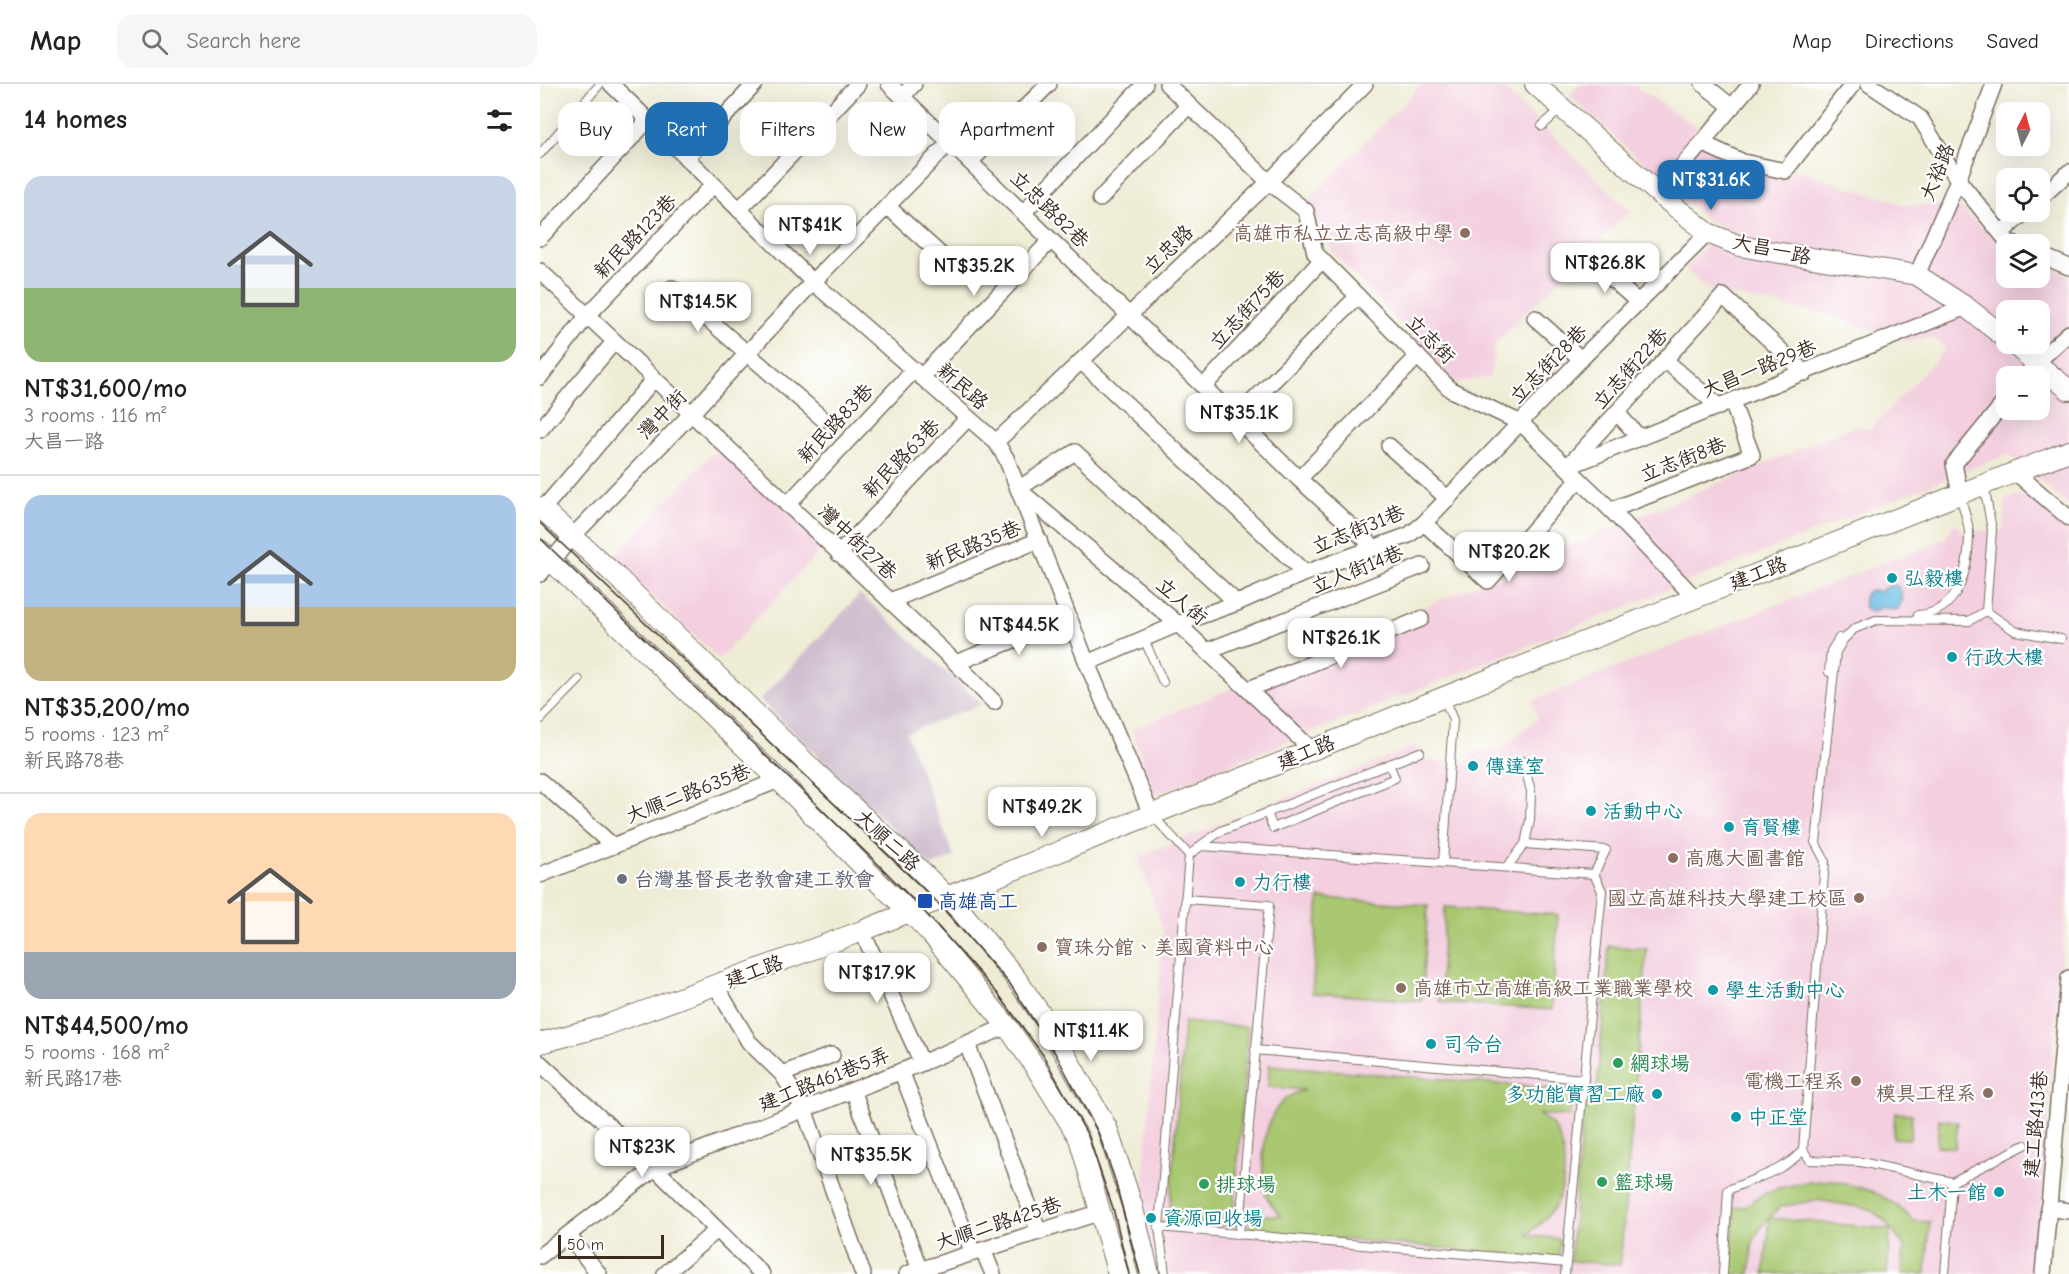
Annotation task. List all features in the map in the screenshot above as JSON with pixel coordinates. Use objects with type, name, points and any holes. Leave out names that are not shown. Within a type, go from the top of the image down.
[{"type":"street","name":"新民路","points":[[611,84],[645,117]]},
{"type":"street","points":[[686,158],[754,84]]},
{"type":"street","points":[[739,210],[858,84]]},
{"type":"street","name":"立忠路82巷","points":[[889,84],[939,132]]},
{"type":"street","points":[[902,97],[914,84]]},
{"type":"street","points":[[970,162],[1049,84]]},
{"type":"street","points":[[1023,213],[1145,84]]},
{"type":"street","name":"立忠路","points":[[996,442],[1269,182],[1365,84]]},
{"type":"street","name":"大昌一路","points":[[1535,84],[1659,194],[1708,233],[1740,246],[1917,275],[1966,307],[1996,330]]},
{"type":"street","points":[[1703,84],[1732,107]]},
{"type":"street","points":[[1659,194],[1751,84]]},
{"type":"street","points":[[1702,143],[1743,162],[1785,171],[1853,84]]},
{"type":"street","points":[[1869,84],[1920,118],[1958,180],[2001,232],[2013,222]]},
{"type":"street","name":"大裕路","points":[[1917,275],[1958,180],[1994,84]]},
{"type":"street","name":"立志街","points":[[1174,86],[1189,105],[1269,182],[1306,211],[1314,253],[1451,390],[1521,423],[1611,510],[1695,598]]},
{"type":"street","points":[[1100,199],[1189,105]]},
{"type":"street","points":[[540,238],[645,123]]},
{"type":"street","name":"灣中街","points":[[544,561],[572,537],[691,414],[813,282],[939,153]]},
{"type":"street","name":"立忠路82巷","points":[[964,156],[1299,479],[1375,548]]},
{"type":"street","name":"新民路","points":[[686,158],[813,282],[996,442],[1006,458],[1087,663],[1151,814]]},
{"type":"street","points":[[2050,189],[2069,172]]},
{"type":"street","name":"新民路123巷","points":[[540,377],[587,316],[713,185]]},
{"type":"street","points":[[887,206],[954,267]]},
{"type":"street","name":"立志街28巷","points":[[1521,423],[1581,359],[1708,233]]},
{"type":"street","name":"新民路83巷","points":[[787,505],[1051,240]]},
{"type":"street","points":[[2050,259],[2069,267]]},
{"type":"street","name":"立志街75巷","points":[[1203,387],[1322,260]]},
{"type":"street","points":[[1593,262],[1638,302]]},
{"type":"street","name":"灣中街27巷","points":[[540,271],[956,663],[994,702]]},
{"type":"street","points":[[672,288],[823,419]]},
{"type":"street","points":[[1236,418],[1358,296]]},
{"type":"street","name":"立志街22巷","points":[[1567,467],[1723,296],[1805,373]]},
{"type":"street","name":"大昌一路29巷","points":[[1567,467],[1966,307]]},
{"type":"street","points":[[1535,318],[1581,359]]},
{"type":"street","points":[[2035,366],[2069,333]]},
{"type":"street","points":[[540,430],[614,342]]},
{"type":"street","points":[[2021,354],[2030,366]]},
{"type":"street","points":[[1299,479],[1418,356]]},
{"type":"street","points":[[1665,360],[1726,404]]},
{"type":"street","points":[[1081,361],[1305,573]]},
{"type":"street","points":[[541,508],[654,379]]},
{"type":"street","points":[[2050,379],[2069,390]]},
{"type":"street","name":"立志街8巷","points":[[1611,510],[1752,455],[1726,404]]},
{"type":"street","points":[[1617,412],[1640,438]]},
{"type":"street","points":[[1960,494],[1954,464],[1996,412]]},
{"type":"street","name":"新民路63巷","points":[[839,554],[968,418]]},
{"type":"street","name":"立志街31巷","points":[[1087,663],[1305,573],[1409,535],[1448,499],[1521,423]]},
{"type":"street","points":[[1389,446],[1448,499]]},
{"type":"street","name":"建工路","points":[[540,1043],[604,1026],[862,931],[1444,697],[2069,451]]},
{"type":"street","points":[[1018,489],[1075,452],[1237,603]]},
{"type":"street","points":[[2015,472],[2069,518]]},
{"type":"street","points":[[1424,523],[1488,581],[1579,480]]},
{"type":"street","name":"立人街","points":[[1018,489],[1178,624],[1312,750]]},
{"type":"street","name":"大順二路","points":[[541,508],[615,575],[810,767],[910,860],[961,911],[1015,977],[1047,1023],[1107,1128],[1132,1205],[1149,1274]]},
{"type":"street","name":"新民路35巷","points":[[890,601],[1039,540]]},
{"type":"street","name":"大順二路","points":[[544,561],[591,601],[778,780],[910,912],[1007,1026],[1079,1138],[1118,1274]]},
{"type":"street","name":"立人街14巷","points":[[1208,651],[1422,566]]},
{"type":"street","points":[[956,663],[1070,618]]},
{"type":"street","points":[[1249,689],[1421,619]]},
{"type":"street","name":"大順二路635巷","points":[[540,875],[778,780]]},
{"type":"street","points":[[541,783],[612,845]]},
{"type":"street","points":[[862,931],[922,1063]]},
{"type":"street","name":"建工路413巷","points":[[2043,1274],[2048,1208],[2063,1112],[2069,978]]},
{"type":"street","points":[[716,986],[748,1042],[782,1074],[804,1109],[863,1274]]},
{"type":"street","name":"建工路461巷5弄","points":[[540,1256],[655,1168],[922,1063],[1007,1026]]},
{"type":"street","points":[[967,1044],[1039,1232]]},
{"type":"street","points":[[782,1074],[832,1055]]},
{"type":"street","points":[[540,1063],[655,1168],[762,1274]]},
{"type":"street","points":[[901,1071],[978,1251],[993,1274]]},
{"type":"street","points":[[852,1090],[913,1272]]},
{"type":"street","points":[[2048,1208],[2069,1211]]},
{"type":"street","name":"大順二路425巷","points":[[913,1272],[1101,1212]]},
{"type":"street","points":[[665,1274],[717,1230]]},
{"type":"street","points":[[568,1235],[599,1274]]},
{"type":"lane","points":[[540,154],[600,84]]},
{"type":"lane","points":[[1542,126],[1562,108]]},
{"type":"lane","points":[[1984,484],[1992,530],[1986,611]]},
{"type":"lane","points":[[1723,1274],[1728,1190],[1784,1165],[1797,1158],[1803,1150],[1825,861],[1815,842],[1812,842],[1831,651],[1850,626],[1872,616],[1927,614],[1951,601],[1962,583],[1970,535],[1960,494]]},
{"type":"lane","points":[[1815,842],[1836,652],[1844,639],[1854,629],[1876,620],[1969,621],[1986,611]]},
{"type":"lane","points":[[1986,611],[2015,631],[2061,639]]},
{"type":"lane","points":[[1144,639],[1163,682]]},
{"type":"lane","points":[[540,720],[579,680]]},
{"type":"lane","points":[[1443,863],[1453,720],[1444,697]]},
{"type":"lane","points":[[1165,1274],[1159,1227],[1189,855],[1221,831],[1420,752]]},
{"type":"lane","points":[[1507,867],[1525,844],[1530,820],[1531,791],[1523,762]]},
{"type":"lane","points":[[1267,813],[1273,828],[1395,778],[1389,764]]},
{"type":"lane","points":[[1352,779],[1357,794]]},
{"type":"lane","points":[[1309,797],[1315,811]]},
{"type":"lane","points":[[1151,814],[1189,855]]},
{"type":"lane","points":[[1525,844],[1606,850],[1594,874]]},
{"type":"lane","points":[[1201,846],[1594,874]]},
{"type":"lane","points":[[1565,1274],[1602,891],[1594,874]]},
{"type":"lane","points":[[1185,899],[1269,905],[1239,1234]]},
{"type":"lane","points":[[1255,1050],[1584,1079]]},
{"type":"lane","points":[[1803,1150],[1810,1160],[1861,1162],[1952,1182],[2025,1145]]},
{"type":"lane","points":[[1945,1274],[1952,1182]]},
{"type":"lane","points":[[1159,1227],[1566,1263]]},
{"type":"shaded area","name":"高雄市私立立志高級中學","points":[[1422,84],[1499,84],[1630,211],[1495,343],[1490,377],[1456,383],[1335,255],[1306,203]]},
{"type":"shaded area","points":[[1580,84],[1632,84],[1719,142],[1816,177],[1906,205],[1958,205],[1996,239],[1996,288],[2050,288],[2050,266],[2069,275],[2069,506],[2008,454],[1154,795],[1132,730],[1857,425],[1870,430],[1946,349],[1933,337],[1908,342],[1829,315],[1710,291],[1685,269],[1724,227],[1705,219],[1569,95]]},
{"type":"shaded area","points":[[725,440],[830,540],[719,659],[612,559]]},
{"type":"shaded area","points":[[2019,495],[2036,501],[2069,531],[2069,879],[2053,1048],[2037,1274],[1154,1274],[1140,1226],[1163,929],[1138,857],[1416,746],[1426,761],[1470,764],[1472,750],[1497,752],[1538,718],[1532,701],[1945,539],[1954,523],[1966,535],[1983,530],[2003,531],[2006,500]]},
{"type":"shaded area","points":[[860,594],[982,704],[906,733],[954,857],[931,866],[760,700]]},
{"type":"green space","points":[[1319,898],[1428,905],[1421,1001],[1312,993]]},
{"type":"green space","points":[[1445,907],[1558,915],[1552,1010],[1439,1002]]},
{"type":"green space","points":[[1609,946],[1647,949],[1620,1265],[1570,1261],[1584,1099],[1596,1100]]},
{"type":"green space","points":[[1184,1022],[1248,1027],[1233,1226],[1169,1221]]},
{"type":"green space","points":[[1269,1065],[1573,1090],[1570,1117],[1538,1114],[1550,1122],[1558,1134],[1563,1155],[1563,1178],[1554,1208],[1527,1235],[1560,1239],[1559,1259],[1249,1231],[1250,1214],[1281,1216],[1268,1200],[1263,1187],[1266,1133],[1270,1121],[1283,1101],[1305,1090],[1268,1087]]},
{"type":"green space","points":[[1895,1113],[1912,1114],[1910,1139],[1893,1138]]},
{"type":"green space","points":[[1939,1119],[1958,1122],[1955,1148],[1937,1146]]},
{"type":"green space","points":[[1831,1180],[1876,1193],[1895,1204],[1914,1221],[1930,1222],[1926,1274],[1902,1274],[1904,1246],[1884,1220],[1869,1209],[1817,1200],[1780,1207],[1757,1233],[1752,1245],[1750,1274],[1730,1274],[1734,1207],[1745,1207],[1761,1195],[1779,1188]]},
{"type":"green space","points":[[1770,1218],[1890,1229],[1887,1274],[1764,1274]]},
{"type":"water","points":[[1895,585],[1900,589],[1903,599],[1898,609],[1883,607],[1871,612],[1867,610],[1864,600],[1868,591],[1879,592],[1887,586]]},
{"type":"tram line","points":[[540,523],[937,902],[1010,984],[1055,1053],[1098,1132],[1114,1177],[1140,1274]]},
{"type":"tram line","points":[[540,538],[879,865],[999,995],[1043,1055],[1088,1136],[1113,1208],[1129,1274]]},
{"type":"place","name":"高雄市私立立志高級中學","points":[[1465,233]]},
{"type":"place","name":"弘毅樓","points":[[1892,578]]},
{"type":"place","name":"行政大樓","points":[[1952,657]]},
{"type":"place","name":"傳達室","points":[[1473,766]]},
{"type":"place","name":"活動中心","points":[[1591,811]]},
{"type":"place","name":"育賢樓","points":[[1729,827]]},
{"type":"place","name":"高應大圖書館","points":[[1673,858]]},
{"type":"place","name":"台灣基督長老教會建工教會","points":[[622,879]]},
{"type":"place","name":"力行樓","points":[[1240,882]]},
{"type":"place","name":"國立高雄科技大學建工校區","points":[[1859,898]]},
{"type":"place","name":"高雄高工","points":[[925,901]]},
{"type":"place","name":"寶珠分館、美國資料中心","points":[[1042,947]]},
{"type":"place","name":"高雄市立高雄高級工業職業學校","points":[[1401,988]]},
{"type":"place","name":"學生活動中心","points":[[1713,990]]},
{"type":"place","name":"司令台","points":[[1431,1044]]},
{"type":"place","name":"網球場","points":[[1618,1063]]},
{"type":"place","name":"電機工程系","points":[[1856,1081]]},
{"type":"place","name":"模具工程系","points":[[1988,1093]]},
{"type":"place","name":"多功能實習工廠","points":[[1657,1094]]},
{"type":"place","name":"中正堂","points":[[1736,1117]]},
{"type":"place","name":"籃球場","points":[[1602,1182]]},
{"type":"place","name":"排球場","points":[[1204,1184]]},
{"type":"place","name":"土木一館","points":[[1999,1192]]},
{"type":"place","name":"資源回收場","points":[[1151,1218]]}]
